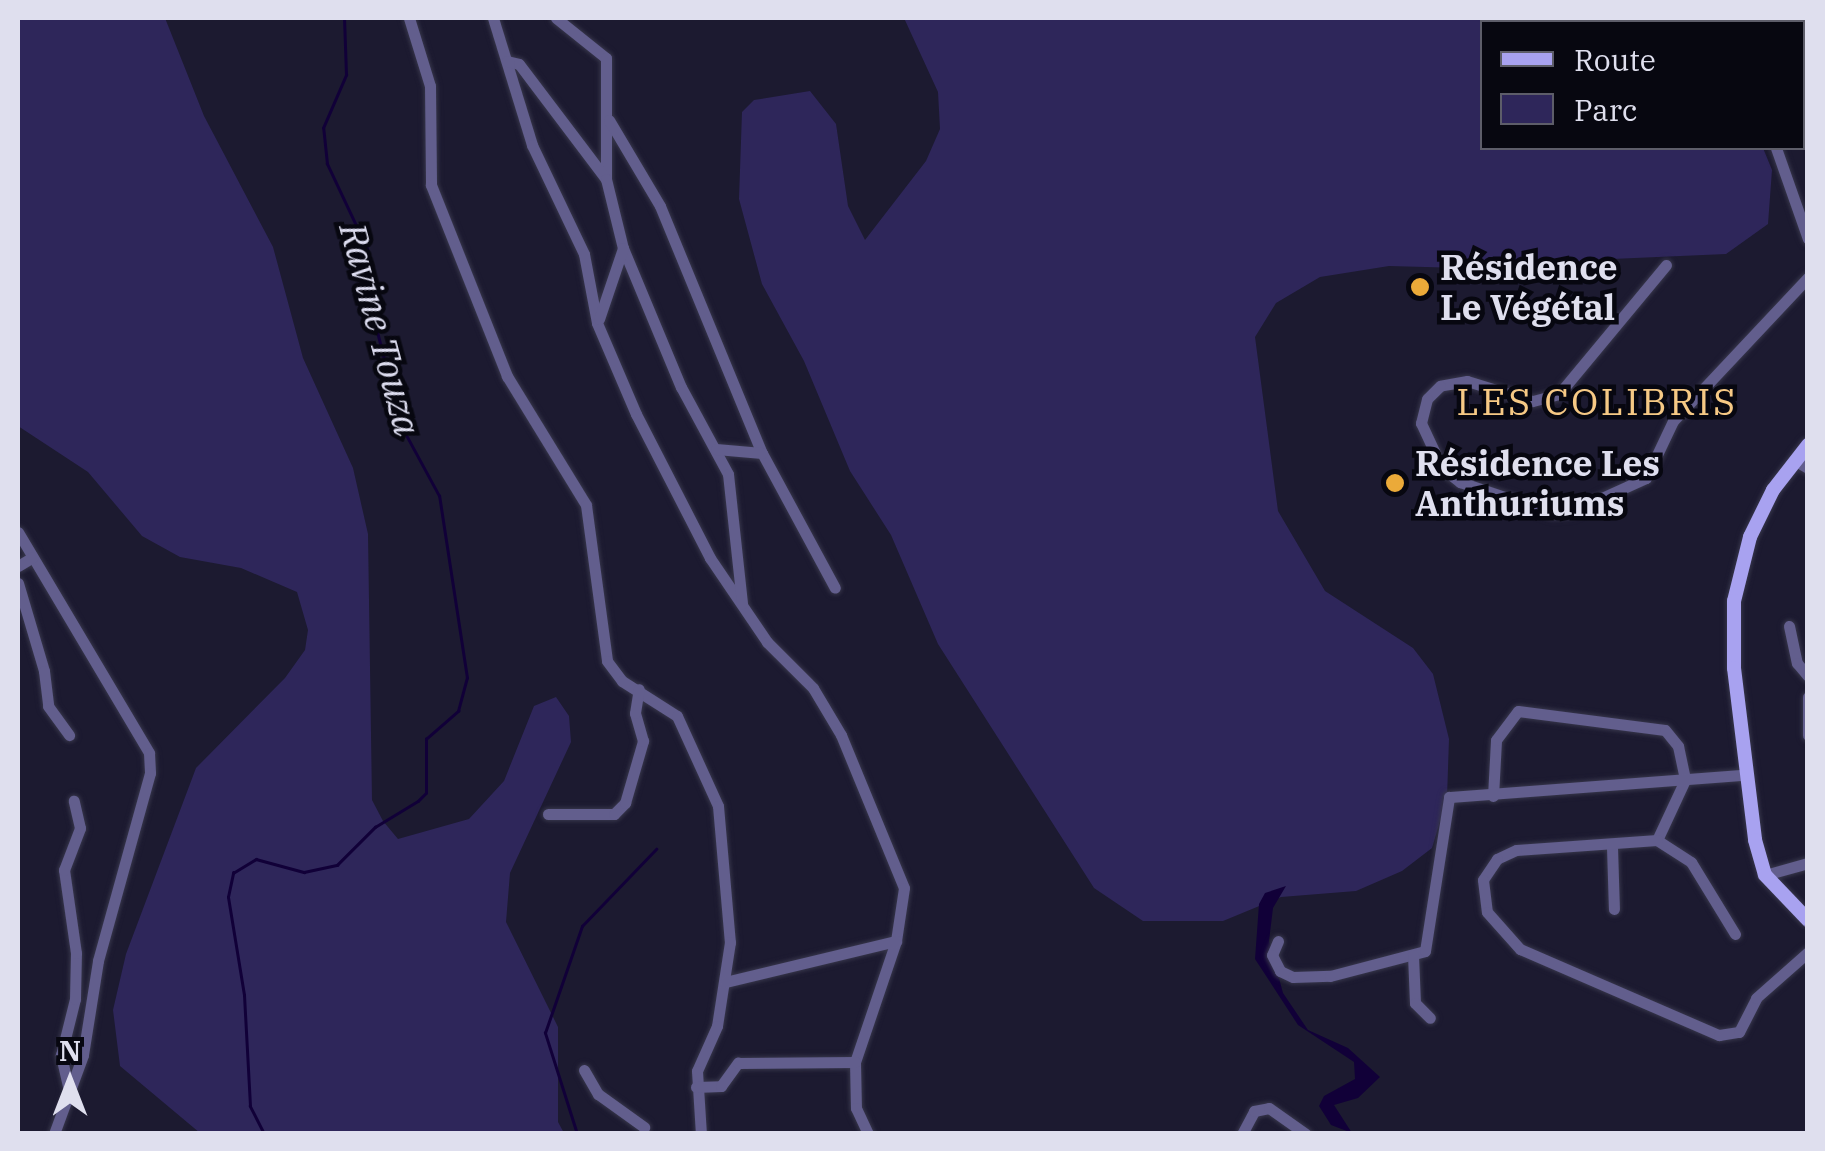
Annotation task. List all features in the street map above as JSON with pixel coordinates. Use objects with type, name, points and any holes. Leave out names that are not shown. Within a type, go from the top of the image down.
[{"type":"main road","points":[[1808,445],[1801,464],[1750,537],[1734,600],[1746,776],[1765,875],[1808,920]]},
{"type":"street","points":[[409,18],[430,86],[431,185],[508,376],[586,505],[603,649],[612,670],[676,716],[718,806],[730,942],[725,982],[696,1087],[702,1134]]},
{"type":"street","points":[[493,18],[532,145],[584,254],[597,323],[636,414],[742,608],[802,674],[841,735],[904,888],[896,942],[855,1062],[856,1108],[868,1134]]},
{"type":"street","points":[[556,18],[606,58],[606,179],[623,248],[681,386],[716,449],[733,499],[742,608]]},
{"type":"street","points":[[507,61],[518,64],[606,179]]},
{"type":"street","points":[[609,120],[660,206],[762,453],[835,588]]},
{"type":"street","points":[[1777,150],[1807,239]]},
{"type":"street","points":[[597,323],[623,248]]},
{"type":"street","points":[[1666,265],[1559,394],[1532,401],[1467,380],[1440,386],[1427,399],[1422,423],[1442,468],[1460,482],[1552,513],[1603,499],[1646,478],[1673,421],[1802,289],[1808,277]]},
{"type":"street","points":[[716,449],[762,453]]},
{"type":"street","points":[[18,532],[149,753],[150,773],[98,962],[82,1055],[54,1134]]},
{"type":"street","points":[[18,566],[33,556]]},
{"type":"street","points":[[18,583],[44,670],[48,706],[69,735]]},
{"type":"street","points":[[1789,626],[1797,663],[1808,676]]},
{"type":"street","points":[[548,814],[614,814],[625,803],[643,742],[635,714],[639,690]]},
{"type":"street","points":[[1808,697],[1808,735]]},
{"type":"street","points":[[1493,796],[1499,730],[1526,709],[1664,730],[1678,746],[1685,780],[1656,840]]},
{"type":"street","points":[[1278,940],[1272,955],[1280,972],[1293,977],[1330,976],[1413,955],[1428,944],[1449,797],[1746,776]]},
{"type":"street","points":[[68,1086],[61,1055],[75,998],[76,953],[64,870],[80,828],[74,801]]},
{"type":"street","points":[[1735,934],[1691,862],[1656,840],[1506,854],[1483,880],[1486,912],[1534,958],[1724,1036],[1738,1032],[1756,998],[1808,952]]},
{"type":"street","points":[[1612,847],[1614,910]]},
{"type":"street","points":[[1765,875],[1808,864]]},
{"type":"street","points":[[725,982],[896,942]]},
{"type":"street","points":[[1413,955],[1415,1003],[1430,1018]]},
{"type":"street","points":[[696,1087],[725,1083],[731,1064],[855,1062]]},
{"type":"street","points":[[584,1070],[598,1094],[644,1130],[657,1134]]},
{"type":"street","points":[[1242,1134],[1254,1111],[1269,1108],[1306,1134]]},
{"type":"green space","points":[[18,18],[165,18],[204,116],[273,247],[303,358],[353,468],[368,534],[372,800],[383,821],[398,839],[469,819],[504,781],[534,706],[556,697],[569,716],[571,742],[510,873],[506,922],[558,1027],[558,1122],[564,1133],[200,1133],[120,1066],[113,1010],[126,954],[196,768],[285,678],[305,650],[308,630],[297,592],[241,568],[180,557],[142,536],[88,472],[18,426]]},
{"type":"green space","points":[[904,18],[1676,18],[1480,20],[1480,150],[1764,150],[1772,170],[1768,224],[1726,254],[1589,260],[1540,270],[1389,266],[1320,277],[1276,303],[1255,337],[1278,511],[1325,591],[1413,648],[1433,674],[1449,739],[1447,798],[1432,848],[1402,871],[1356,891],[1281,897],[1223,921],[1143,921],[1094,888],[938,644],[891,535],[850,471],[804,361],[762,284],[739,199],[742,112],[754,100],[810,91],[836,124],[848,206],[865,240],[926,161],[940,129],[938,92]]},
{"type":"shaded area","points":[[1286,886],[1273,908],[1269,941],[1283,993],[1308,1030],[1348,1048],[1380,1077],[1358,1098],[1334,1105],[1352,1133],[1331,1125],[1319,1106],[1324,1096],[1355,1079],[1354,1062],[1298,1025],[1255,959],[1259,904],[1265,893]]},
{"type":"waterway","name":"Ravine Touza","points":[[264,1134],[250,1106],[244,995],[228,897],[233,873],[256,859],[304,872],[337,865],[375,827],[418,801],[426,793],[426,739],[458,711],[467,678],[439,496],[401,426],[367,293],[367,249],[327,164],[323,128],[346,75],[344,18]]},
{"type":"waterway","points":[[577,1134],[545,1033],[582,926],[656,849]]},
{"type":"place","name":"Résidence Le Végétal","points":[[1420,287]]},
{"type":"place","name":"Résidence Les Anthuriums","points":[[1395,483]]},
{"type":"district","name":"LES COLIBRIS","points":[[1597,401]]}]
